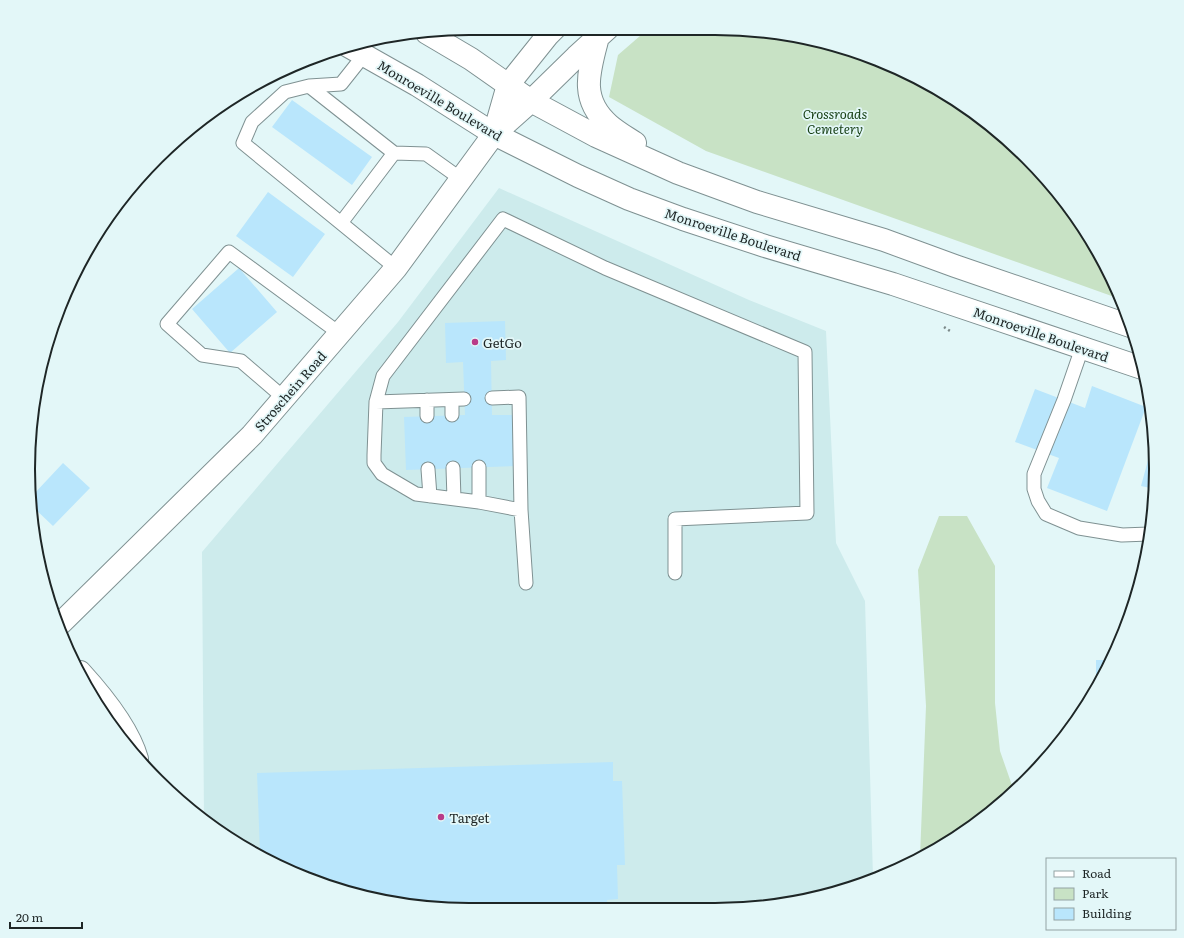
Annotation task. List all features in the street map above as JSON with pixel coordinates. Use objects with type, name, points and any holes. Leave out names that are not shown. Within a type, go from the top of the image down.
[{"type":"main road","name":"Stroschein Road","points":[[494,134],[508,85],[548,35]]},
{"type":"main road","name":"Stroschein Road","points":[[63,621],[252,435],[396,268],[494,134],[532,101],[570,62],[601,35]]},
{"type":"main road","points":[[602,35],[589,70],[588,85],[591,99],[596,111],[610,126],[678,173]]},
{"type":"main road","points":[[432,37],[471,59],[532,101],[596,136],[678,173],[757,202],[884,240],[1124,324]]},
{"type":"main road","name":"Monroeville Boulevard","points":[[356,50],[417,85],[494,134],[621,196],[683,219],[765,246],[893,284],[1136,366]]},
{"type":"main road","points":[[96,692],[114,714],[124,732]]},
{"type":"lane","points":[[356,50],[341,84],[309,86],[285,92],[252,122],[244,144],[396,268]]},
{"type":"lane","points":[[309,86],[394,153],[426,154],[461,179]]},
{"type":"lane","points":[[341,223],[394,153]]},
{"type":"lane","points":[[521,510],[479,502],[416,494],[382,474],[374,463],[376,402],[383,376],[502,219],[605,268],[805,352],[807,513],[675,519],[675,573]]},
{"type":"lane","points":[[284,398],[241,361],[202,355],[167,324],[229,252],[340,333]]},
{"type":"lane","points":[[1082,348],[1064,400],[1034,474],[1034,489],[1038,501],[1046,514],[1079,528],[1122,535],[1144,534]]},
{"type":"lane","points":[[492,398],[519,397],[521,510],[526,583]]},
{"type":"lane","points":[[376,402],[458,399],[452,416]]},
{"type":"lane","points":[[427,400],[427,416]]},
{"type":"lane","points":[[479,467],[479,502]]},
{"type":"lane","points":[[453,468],[454,499]]},
{"type":"lane","points":[[428,469],[430,496]]},
{"type":"shaded area","points":[[499,188],[749,300],[826,331],[836,543],[865,601],[873,873],[855,880],[800,895],[743,902],[441,902],[384,895],[329,880],[303,870],[252,845],[204,812],[202,552],[398,322]]},
{"type":"green space","name":"Crossroads Cemetery","points":[[641,35],[743,36],[800,43],[827,50],[855,58],[907,80],[956,108],[1001,143],[1022,162],[1059,205],[1076,228],[1091,252],[1113,296],[706,151],[609,97],[618,55]]},
{"type":"green space","points":[[939,516],[967,516],[995,566],[995,703],[1000,751],[1012,785],[956,830],[920,851],[926,706],[918,570]]},
{"type":"building","points":[[292,100],[372,157],[352,185],[272,127]]},
{"type":"building","points":[[268,192],[325,234],[293,277],[236,236]]},
{"type":"building","points":[[239,268],[277,312],[230,353],[192,309]]},
{"type":"building","points":[[505,321],[506,360],[491,361],[492,415],[514,415],[516,466],[406,470],[404,417],[465,415],[463,362],[446,363],[445,323]]},
{"type":"building","points":[[1092,386],[1144,406],[1145,410],[1107,511],[1047,488],[1059,458],[1015,442],[1035,389],[1085,408]]},
{"type":"building","points":[[1149,458],[1148,488],[1141,486]]},
{"type":"building","points":[[63,463],[90,488],[53,526],[37,511],[36,492]]},
{"type":"building","points":[[1096,660],[1104,660],[1104,661],[1096,676]]},
{"type":"building","name":"Target","points":[[613,762],[613,781],[622,781],[625,865],[617,865],[618,899],[607,900],[607,903],[441,902],[384,895],[329,880],[303,870],[260,849],[257,773]]},
{"type":"place","name":"GetGo","points":[[475,342]]},
{"type":"place","name":"Target","points":[[441,817]]}]
